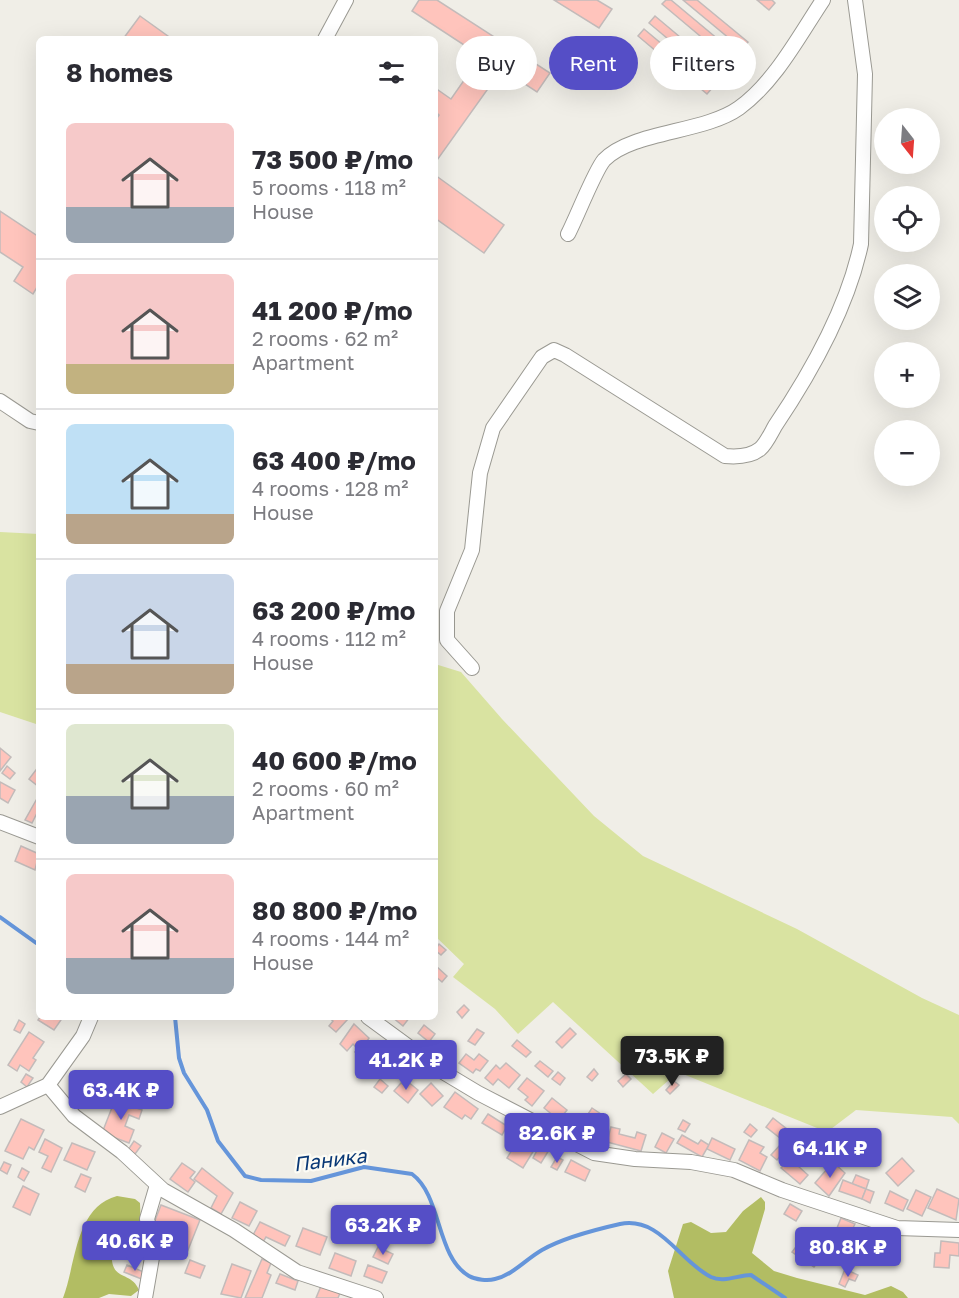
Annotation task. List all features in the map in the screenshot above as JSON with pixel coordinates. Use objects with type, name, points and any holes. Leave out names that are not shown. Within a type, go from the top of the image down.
[{"type":"street","points":[[328,36],[346,0]]},
{"type":"street","points":[[568,234],[604,160],[633,143],[716,119],[739,108],[765,85],[823,0]]},
{"type":"street","points":[[472,668],[447,640],[447,611],[472,550],[480,473],[493,428],[542,357],[554,351],[566,355],[724,456],[740,457],[760,450],[797,394],[839,309],[856,265],[861,244],[865,74],[855,0]]},
{"type":"street","points":[[0,401],[30,421],[36,422]]},
{"type":"street","points":[[0,822],[36,836]]},
{"type":"street","points":[[1,1104],[48,1085],[83,1036],[90,1020]]},
{"type":"street","points":[[372,1020],[443,1072],[478,1094],[594,1153],[635,1159],[691,1162],[734,1170],[782,1190],[897,1228],[959,1230]]},
{"type":"street","points":[[48,1085],[74,1116],[122,1152],[158,1185],[234,1230],[297,1272],[376,1298]]},
{"type":"street","points":[[145,1298],[154,1246],[147,1219],[158,1185]]},
{"type":"green space","points":[[0,532],[36,534],[36,724],[0,712]]},
{"type":"green space","points":[[438,665],[461,672],[594,816],[643,856],[797,929],[922,998],[959,1015],[959,1124],[952,1117],[856,1110],[827,1132],[678,1072],[653,1094],[553,1002],[518,1034],[495,1009],[453,977],[464,964],[438,939]]},
{"type":"green space","points":[[117,1196],[135,1199],[140,1203],[141,1229],[134,1236],[124,1235],[113,1243],[112,1256],[116,1271],[135,1283],[139,1290],[131,1296],[109,1294],[99,1298],[63,1298],[85,1224],[103,1202]]},
{"type":"green space","points":[[761,1197],[765,1202],[765,1209],[752,1253],[774,1271],[865,1295],[891,1286],[903,1292],[908,1298],[674,1298],[668,1271],[683,1224],[691,1222],[711,1233],[726,1232],[743,1211]]},
{"type":"building","points":[[419,0],[437,0],[493,36],[456,36],[456,40],[412,11]]},
{"type":"building","points":[[554,0],[597,0],[612,9],[599,28]]},
{"type":"building","points":[[666,0],[671,0],[714,36],[700,36],[662,4]]},
{"type":"building","points":[[683,0],[697,0],[741,36],[726,36]]},
{"type":"building","points":[[757,0],[772,0],[775,3],[769,10]]},
{"type":"building","points":[[140,16],[168,36],[125,36]]},
{"type":"building","points":[[655,16],[679,36],[664,36],[649,23]]},
{"type":"building","points":[[644,29],[652,36],[650,36],[650,46],[638,36]]},
{"type":"building","points":[[537,65],[549,74],[537,92],[534,90],[537,90]]},
{"type":"building","points":[[438,90],[451,99],[457,90],[487,90],[438,159]]},
{"type":"building","points":[[438,177],[504,225],[484,253],[438,220]]},
{"type":"building","points":[[0,211],[36,235],[36,289],[33,294],[14,281],[23,267],[0,252]]},
{"type":"building","points":[[0,748],[11,757],[0,771]]},
{"type":"building","points":[[7,766],[15,773],[10,779],[2,773]]},
{"type":"building","points":[[36,770],[36,785],[29,779]]},
{"type":"building","points":[[0,782],[15,790],[8,803],[0,798]]},
{"type":"building","points":[[36,800],[36,815],[32,823],[25,820]]},
{"type":"building","points":[[21,846],[36,853],[35,870],[15,861]]},
{"type":"building","points":[[438,946],[446,950],[441,955],[438,952]]},
{"type":"building","points":[[438,968],[447,976],[442,982],[438,979]]},
{"type":"building","points":[[464,1005],[469,1010],[462,1018],[457,1012]]},
{"type":"building","points":[[19,1020],[25,1024],[20,1033],[14,1030]]},
{"type":"building","points":[[38,1020],[61,1020],[54,1030]]},
{"type":"building","points":[[347,1020],[336,1032],[329,1026],[333,1021]]},
{"type":"building","points":[[396,1020],[408,1020],[403,1026]]},
{"type":"building","points":[[354,1024],[369,1038],[367,1041],[373,1046],[362,1058],[355,1052],[358,1049],[353,1044],[347,1051],[340,1044]]},
{"type":"building","points":[[424,1025],[435,1034],[429,1042],[418,1033]]},
{"type":"building","points":[[570,1028],[576,1034],[562,1048],[556,1042]]},
{"type":"building","points":[[477,1029],[484,1033],[475,1045],[468,1041]]},
{"type":"building","points":[[29,1032],[44,1042],[33,1058],[36,1060],[29,1071],[20,1065],[17,1071],[8,1065]]},
{"type":"building","points":[[517,1040],[531,1052],[526,1057],[512,1046]]},
{"type":"building","points":[[466,1054],[474,1060],[479,1054],[488,1061],[480,1071],[476,1069],[473,1073],[459,1063]]},
{"type":"building","points":[[398,1059],[407,1067],[399,1076],[390,1069]]},
{"type":"building","points":[[540,1061],[553,1071],[548,1077],[535,1066]]},
{"type":"building","points":[[506,1063],[520,1075],[509,1088],[498,1079],[493,1085],[485,1078],[496,1065],[500,1069]]},
{"type":"building","points":[[594,1069],[598,1074],[592,1081],[587,1077]]},
{"type":"building","points":[[558,1072],[565,1078],[560,1085],[552,1079]]},
{"type":"building","points":[[26,1074],[33,1078],[27,1087],[21,1082]]},
{"type":"building","points":[[626,1074],[631,1079],[623,1087],[618,1081]]},
{"type":"building","points":[[527,1078],[544,1091],[532,1106],[525,1100],[528,1097],[518,1089]]},
{"type":"building","points":[[380,1079],[388,1086],[382,1093],[374,1087]]},
{"type":"building","points":[[407,1081],[418,1090],[408,1103],[394,1091],[401,1083],[404,1085]]},
{"type":"building","points":[[674,1081],[679,1085],[670,1094],[666,1090]]},
{"type":"building","points":[[431,1083],[443,1096],[432,1106],[420,1094]]},
{"type":"building","points":[[455,1092],[478,1109],[471,1119],[465,1115],[462,1119],[444,1107]]},
{"type":"building","points":[[552,1098],[567,1110],[559,1120],[544,1108]]},
{"type":"building","points":[[115,1100],[142,1110],[139,1119],[129,1115],[125,1126],[134,1130],[129,1143],[102,1133]]},
{"type":"building","points":[[592,1108],[607,1118],[597,1133],[582,1123]]},
{"type":"building","points":[[488,1114],[507,1126],[502,1135],[482,1123]]},
{"type":"building","points":[[569,1115],[582,1123],[577,1131],[564,1122]]},
{"type":"building","points":[[773,1118],[792,1133],[785,1142],[766,1127]]},
{"type":"building","points":[[21,1119],[44,1130],[34,1150],[29,1147],[23,1159],[5,1151]]},
{"type":"building","points":[[683,1120],[690,1124],[685,1132],[678,1129]]},
{"type":"building","points":[[750,1124],[757,1130],[751,1137],[744,1132]]},
{"type":"building","points":[[611,1127],[620,1129],[619,1134],[635,1138],[637,1132],[646,1135],[641,1151],[607,1142]]},
{"type":"building","points":[[812,1132],[818,1137],[798,1166],[808,1175],[800,1184],[781,1168],[791,1157],[786,1153],[793,1145],[797,1149]]},
{"type":"building","points":[[662,1133],[674,1139],[666,1153],[655,1147]]},
{"type":"building","points":[[682,1135],[698,1144],[701,1140],[709,1145],[702,1157],[677,1143]]},
{"type":"building","points":[[712,1138],[735,1149],[730,1160],[707,1149]]},
{"type":"building","points":[[45,1139],[62,1148],[51,1172],[42,1168],[48,1156],[39,1152]]},
{"type":"building","points":[[518,1140],[534,1150],[523,1168],[507,1158]]},
{"type":"building","points":[[749,1140],[764,1147],[760,1153],[767,1157],[760,1171],[739,1160]]},
{"type":"building","points":[[134,1141],[141,1146],[135,1154],[128,1150]]},
{"type":"building","points":[[72,1143],[95,1152],[87,1170],[64,1160]]},
{"type":"building","points":[[540,1145],[549,1150],[541,1163],[533,1158]]},
{"type":"building","points":[[780,1145],[785,1150],[777,1160],[771,1155]]},
{"type":"building","points":[[557,1157],[563,1160],[557,1170],[551,1167]]},
{"type":"building","points":[[902,1158],[914,1171],[898,1186],[886,1173]]},
{"type":"building","points":[[571,1160],[590,1170],[585,1181],[565,1172]]},
{"type":"building","points":[[4,1162],[11,1165],[7,1174],[0,1170]]},
{"type":"building","points":[[833,1162],[845,1173],[829,1196],[815,1183]]},
{"type":"building","points":[[182,1163],[195,1172],[190,1178],[195,1182],[188,1192],[170,1179]]},
{"type":"building","points":[[22,1168],[29,1172],[24,1181],[18,1177]]},
{"type":"building","points":[[202,1168],[233,1193],[221,1214],[211,1208],[217,1196],[194,1179]]},
{"type":"building","points":[[81,1174],[91,1178],[85,1192],[75,1187]]},
{"type":"building","points":[[856,1175],[869,1180],[866,1189],[852,1184]]},
{"type":"building","points":[[843,1180],[866,1189],[862,1199],[839,1191]]},
{"type":"building","points":[[23,1186],[39,1194],[30,1215],[13,1207]]},
{"type":"building","points":[[866,1189],[874,1192],[870,1203],[862,1199]]},
{"type":"building","points":[[937,1189],[959,1199],[956,1220],[928,1208]]},
{"type":"building","points":[[916,1190],[931,1197],[922,1216],[907,1209]]},
{"type":"building","points":[[890,1191],[908,1200],[903,1211],[885,1203]]},
{"type":"building","points":[[240,1202],[257,1211],[249,1226],[232,1218]]},
{"type":"building","points":[[790,1204],[802,1211],[796,1221],[784,1214]]},
{"type":"building","points":[[161,1205],[200,1220],[186,1255],[168,1248],[175,1231],[154,1223]]},
{"type":"building","points":[[841,1218],[855,1224],[853,1228],[865,1233],[857,1253],[831,1243]]},
{"type":"building","points":[[260,1222],[290,1236],[285,1246],[266,1237],[263,1242],[252,1237]]},
{"type":"building","points":[[303,1228],[327,1237],[320,1255],[296,1246]]},
{"type":"building","points":[[131,1241],[143,1245],[139,1255],[127,1250]]},
{"type":"building","points":[[941,1241],[959,1243],[959,1256],[950,1255],[949,1268],[934,1267],[935,1253],[940,1253]]},
{"type":"building","points":[[798,1244],[820,1259],[814,1267],[792,1252]]},
{"type":"building","points":[[378,1247],[393,1254],[388,1264],[373,1257]]},
{"type":"building","points":[[335,1253],[356,1261],[351,1276],[329,1268]]},
{"type":"building","points":[[845,1253],[852,1256],[847,1267],[841,1264]]},
{"type":"building","points":[[262,1259],[271,1263],[267,1273],[271,1275],[262,1298],[245,1298]]},
{"type":"building","points":[[190,1260],[205,1266],[200,1278],[185,1273]]},
{"type":"building","points":[[232,1264],[251,1271],[241,1298],[221,1294]]},
{"type":"building","points":[[127,1265],[146,1273],[144,1280],[124,1272]]},
{"type":"building","points":[[368,1265],[387,1272],[382,1283],[364,1276]]},
{"type":"building","points":[[845,1269],[858,1275],[855,1281],[849,1279],[845,1287],[839,1284]]},
{"type":"building","points":[[280,1274],[298,1281],[295,1290],[276,1283]]},
{"type":"building","points":[[321,1286],[340,1293],[338,1298],[316,1298]]},
{"type":"waterway","name":"Паника","points":[[0,917],[36,943]]},
{"type":"waterway","name":"Паника","points":[[175,1020],[179,1058],[184,1073],[207,1110],[218,1141],[245,1176],[261,1180],[311,1181],[364,1167],[412,1174],[422,1184],[429,1197],[450,1255],[458,1267],[469,1276],[478,1279],[489,1280],[502,1277],[542,1250],[569,1238],[620,1224],[634,1223],[658,1233],[711,1277],[726,1279],[751,1275],[785,1298]]}]
